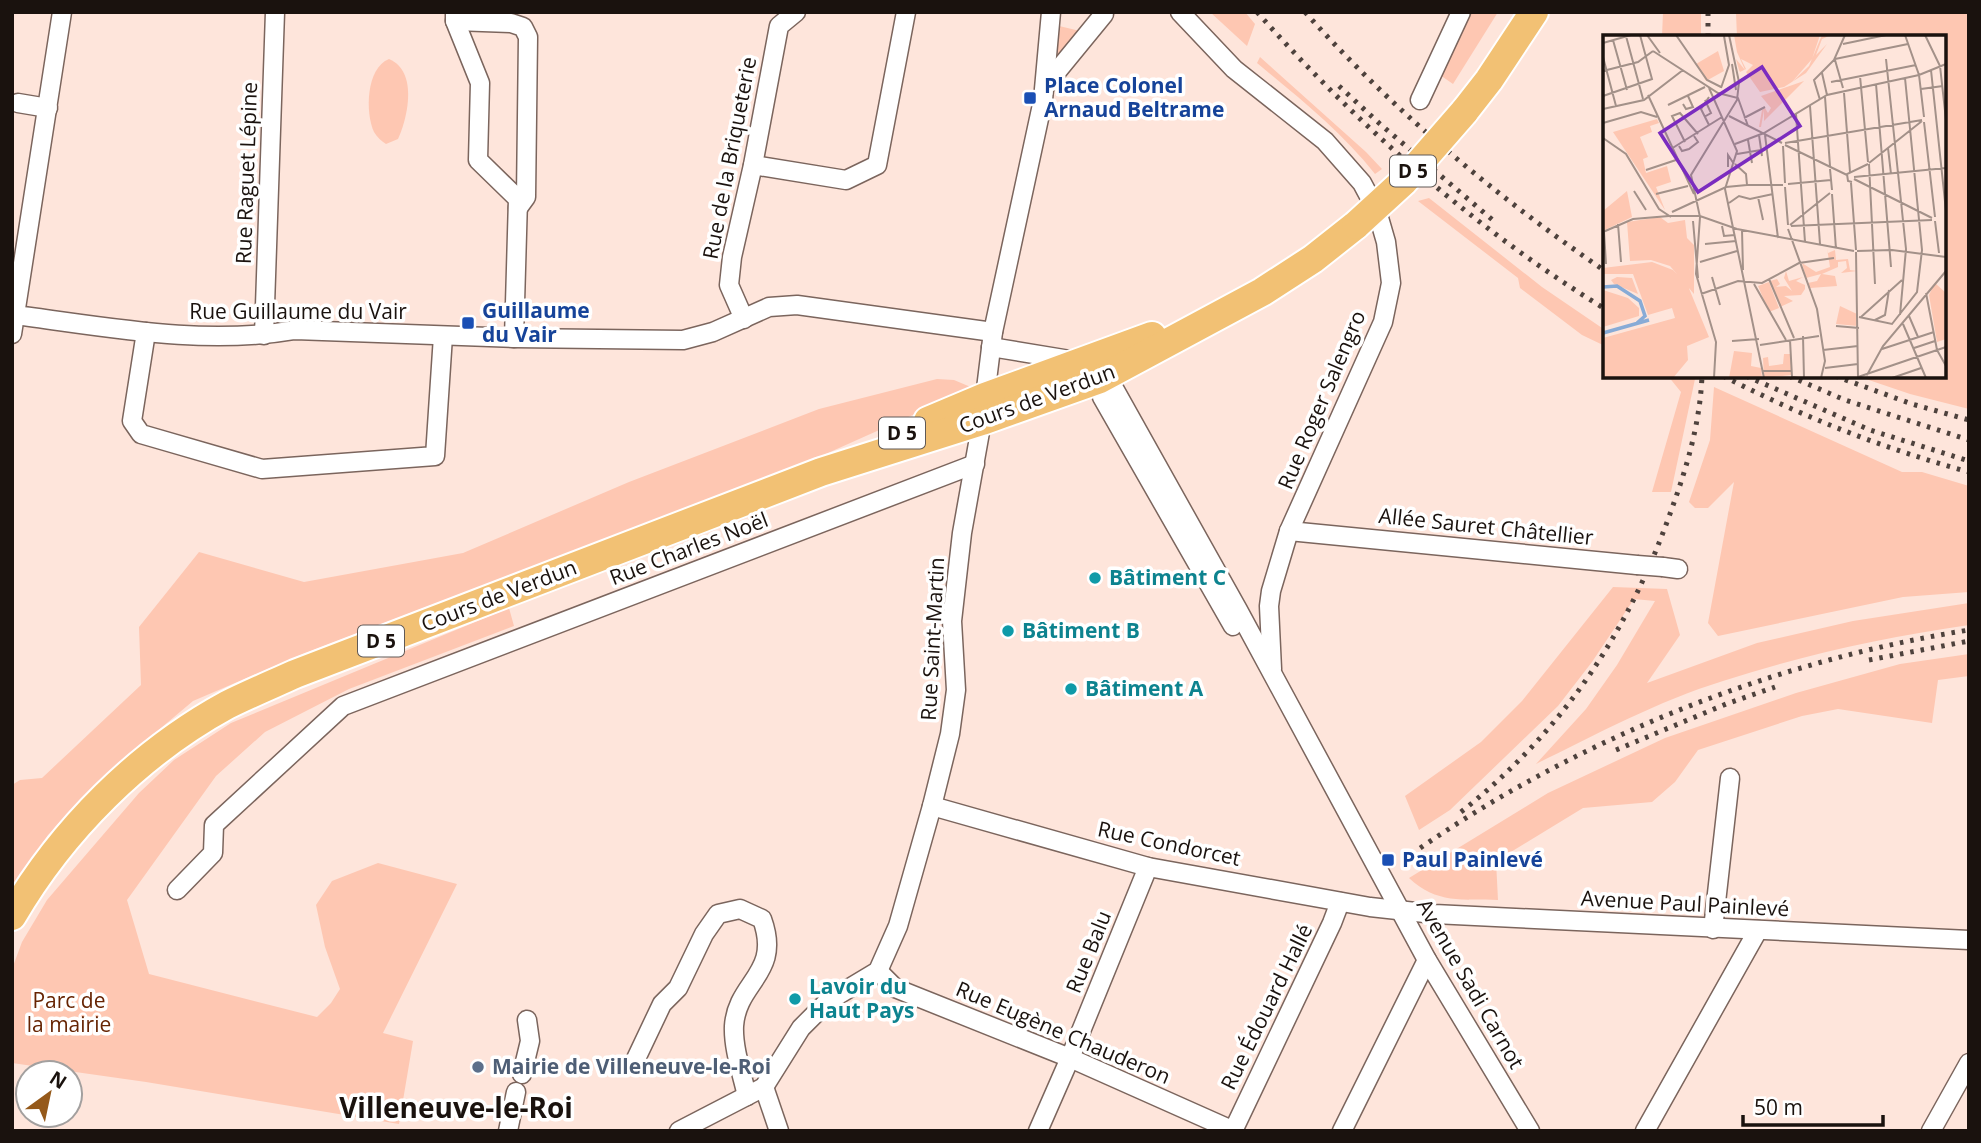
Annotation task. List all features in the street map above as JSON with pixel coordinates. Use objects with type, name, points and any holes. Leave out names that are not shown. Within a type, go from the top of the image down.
[{"type":"main road","name":"Cours de Verdun","points":[[12,916],[54,852],[113,790],[148,758],[227,706],[295,674],[983,409],[1095,380],[1243,302],[1313,259],[1356,225],[1403,182],[1489,80],[1534,12]]},
{"type":"main road","name":"Cours de Verdun","points":[[1095,380],[1124,346],[1243,302]]},
{"type":"street","points":[[12,334],[62,12]]},
{"type":"street","name":"Rue Raguet Lépine","points":[[264,335],[275,12]]},
{"type":"street","name":"Rue de la Briqueterie","points":[[744,318],[729,285],[732,257],[753,165],[779,26],[796,12]]},
{"type":"street","points":[[753,165],[846,180],[877,165],[906,12]]},
{"type":"street","name":"Rue Saint-Martin","points":[[878,971],[898,926],[950,734],[956,690],[952,621],[962,533],[975,464],[992,340],[1045,86],[1051,12]]},
{"type":"street","name":"Rue Roger Salengro","points":[[1180,12],[1234,69],[1325,141],[1362,183],[1377,211],[1386,242],[1391,283],[1383,322],[1289,531],[1269,606],[1272,676]]},
{"type":"street","points":[[1420,100],[1461,12]]},
{"type":"street","name":"Rue Saint-Martin","points":[[1045,86],[1105,13]]},
{"type":"street","points":[[514,338],[518,199],[478,160],[480,83],[455,17],[510,23],[523,27],[528,37],[526,197],[518,208]]},
{"type":"street","points":[[18,103],[48,108]]},
{"type":"street","name":"Rue Guillaume du Vair","points":[[15,315],[146,332],[228,338],[295,330],[514,338],[683,340],[713,332],[769,307],[797,305],[992,340],[1095,380]]},
{"type":"street","points":[[146,332],[131,421],[141,434],[262,469],[435,456],[443,336]]},
{"type":"street","name":"Avenue Sadi Carnot","points":[[1095,380],[1272,676],[1427,960],[1531,1131]]},
{"type":"street","name":"Rue Charles Noël","points":[[177,890],[213,853],[214,825],[344,706],[975,464]]},
{"type":"street","name":"Allée Sauret Châtellier","points":[[1289,531],[1670,568]]},
{"type":"street","points":[[1230,608],[1254,610],[1269,606]]},
{"type":"street","points":[[1713,929],[1730,778]]},
{"type":"street","name":"Rue Condorcet","points":[[932,806],[1148,867],[1399,909]]},
{"type":"street","name":"Rue Balu","points":[[1038,1131],[1148,867]]},
{"type":"street","name":"Rue Édouard Hallé","points":[[1234,1131],[1332,923],[1339,901]]},
{"type":"street","points":[[634,1063],[662,1004],[678,988],[704,934],[718,914],[740,909],[762,919],[769,949],[738,1008],[734,1027],[747,1096]]},
{"type":"street","name":"Avenue Paul Painlevé","points":[[1399,909],[1434,914],[1969,940]]},
{"type":"street","points":[[1645,1131],[1758,930]]},
{"type":"street","points":[[1342,1131],[1427,960]]},
{"type":"street","points":[[679,1131],[764,1087],[801,1028],[828,1001],[878,971]]},
{"type":"street","name":"Rue Eugène Chauderon","points":[[878,971],[895,988],[1070,1058],[1234,1131]]},
{"type":"street","points":[[522,1074],[530,1041],[527,1020]]},
{"type":"street","points":[[1931,1131],[1969,1063]]},
{"type":"street","points":[[764,1087],[779,1131]]},
{"type":"street","points":[[508,1131],[516,1092]]},
{"type":"green space","points":[[1210,12],[1245,12],[1255,24],[1247,46]]},
{"type":"green space","points":[[1470,12],[1498,12],[1453,84],[1440,75]]},
{"type":"green space","points":[[1663,12],[1701,12],[1701,35],[1662,35]]},
{"type":"green space","points":[[1969,12],[1969,409],[1910,394],[1863,378],[1946,378],[1946,35],[1737,35],[1736,13]]},
{"type":"green space","points":[[1055,25],[1080,31],[1051,70]]},
{"type":"green space","points":[[1260,57],[1382,169],[1375,174],[1334,129],[1257,63]]},
{"type":"green space","points":[[389,59],[404,73],[408,95],[405,119],[398,139],[386,144],[374,132],[369,103],[376,72],[381,64]]},
{"type":"green space","points":[[1429,198],[1542,287],[1603,329],[1603,345],[1582,335],[1520,288],[1518,278],[1418,201]]},
{"type":"green space","points":[[1670,378],[1695,379],[1671,492],[1652,492],[1681,392]]},
{"type":"green space","points":[[937,379],[954,380],[973,388],[819,457],[303,654],[193,701],[123,760],[48,835],[12,888],[12,785],[20,780],[42,778],[141,685],[139,627],[199,552],[304,582],[463,553],[629,482],[819,409]]},
{"type":"green space","points":[[1714,387],[1902,472],[1922,472],[1969,486],[1969,592],[1903,597],[1718,636],[1708,623],[1734,482],[1708,508],[1695,508],[1689,502],[1710,440]]},
{"type":"green space","points":[[1613,587],[1667,589],[1680,635],[1647,683],[1757,643],[1853,621],[1969,603],[1969,625],[1844,648],[1723,681],[1651,708],[1536,764],[1586,709],[1617,665],[1655,601],[1634,599],[1592,662],[1558,706],[1450,810],[1419,830],[1405,796],[1481,742],[1522,701]]},
{"type":"green space","name":"Parc de la mairie","points":[[509,608],[514,626],[349,689],[265,732],[216,776],[127,900],[149,974],[317,1017],[340,989],[325,947],[316,905],[332,881],[378,863],[457,884],[383,1033],[413,1041],[399,1124],[84,1073],[84,1059],[14,1059],[12,1063],[12,969],[22,942],[47,900],[139,793],[174,760],[231,723]]},
{"type":"green space","points":[[1969,654],[1969,676],[1938,680],[1932,723],[1838,709],[1802,716],[1698,750],[1675,782],[1652,802],[1583,808],[1496,861],[1498,900],[1440,896],[1409,878],[1548,793],[1665,738],[1796,693],[1900,664]]},
{"type":"railway","points":[[1257,12],[1336,96],[1420,173],[1510,245],[1603,308]]},
{"type":"railway","points":[[1305,12],[1374,84],[1447,150],[1525,213],[1603,270]]},
{"type":"railway","points":[[1708,12],[1708,35]]},
{"type":"railway","points":[[1339,86],[1495,222]]},
{"type":"railway","points":[[1461,812],[1531,748],[1588,677],[1613,638],[1654,556],[1677,494],[1696,428],[1702,378]]},
{"type":"railway","points":[[1727,378],[1843,430],[1905,453],[1969,472]]},
{"type":"railway","points":[[1751,378],[1870,430],[1969,461]]},
{"type":"railway","points":[[1794,378],[1845,400],[1969,440]]},
{"type":"railway","points":[[1840,378],[1912,404],[1969,420]]},
{"type":"railway","points":[[1403,860],[1533,779],[1672,713],[1819,663],[1893,644],[1969,630]]},
{"type":"railway","points":[[1869,660],[1969,641]]},
{"type":"railway","points":[[1616,750],[1726,704],[1775,687]]},
{"type":"place","name":"Place Colonel Arnaud Beltrame","points":[[1030,98]]},
{"type":"place","name":"Guillaume du Vair","points":[[468,323]]},
{"type":"place","name":"Bâtiment C","points":[[1095,578]]},
{"type":"place","name":"Bâtiment B","points":[[1008,631]]},
{"type":"place","name":"Bâtiment A","points":[[1071,689]]},
{"type":"place","name":"Paul Painlevé","points":[[1388,860]]},
{"type":"place","name":"Lavoir du Haut Pays","points":[[795,999]]},
{"type":"place","name":"Mairie de Villeneuve-le-Roi","points":[[478,1067]]},
{"type":"district","name":"Villeneuve-le-Roi","points":[[456,1108]]}]
